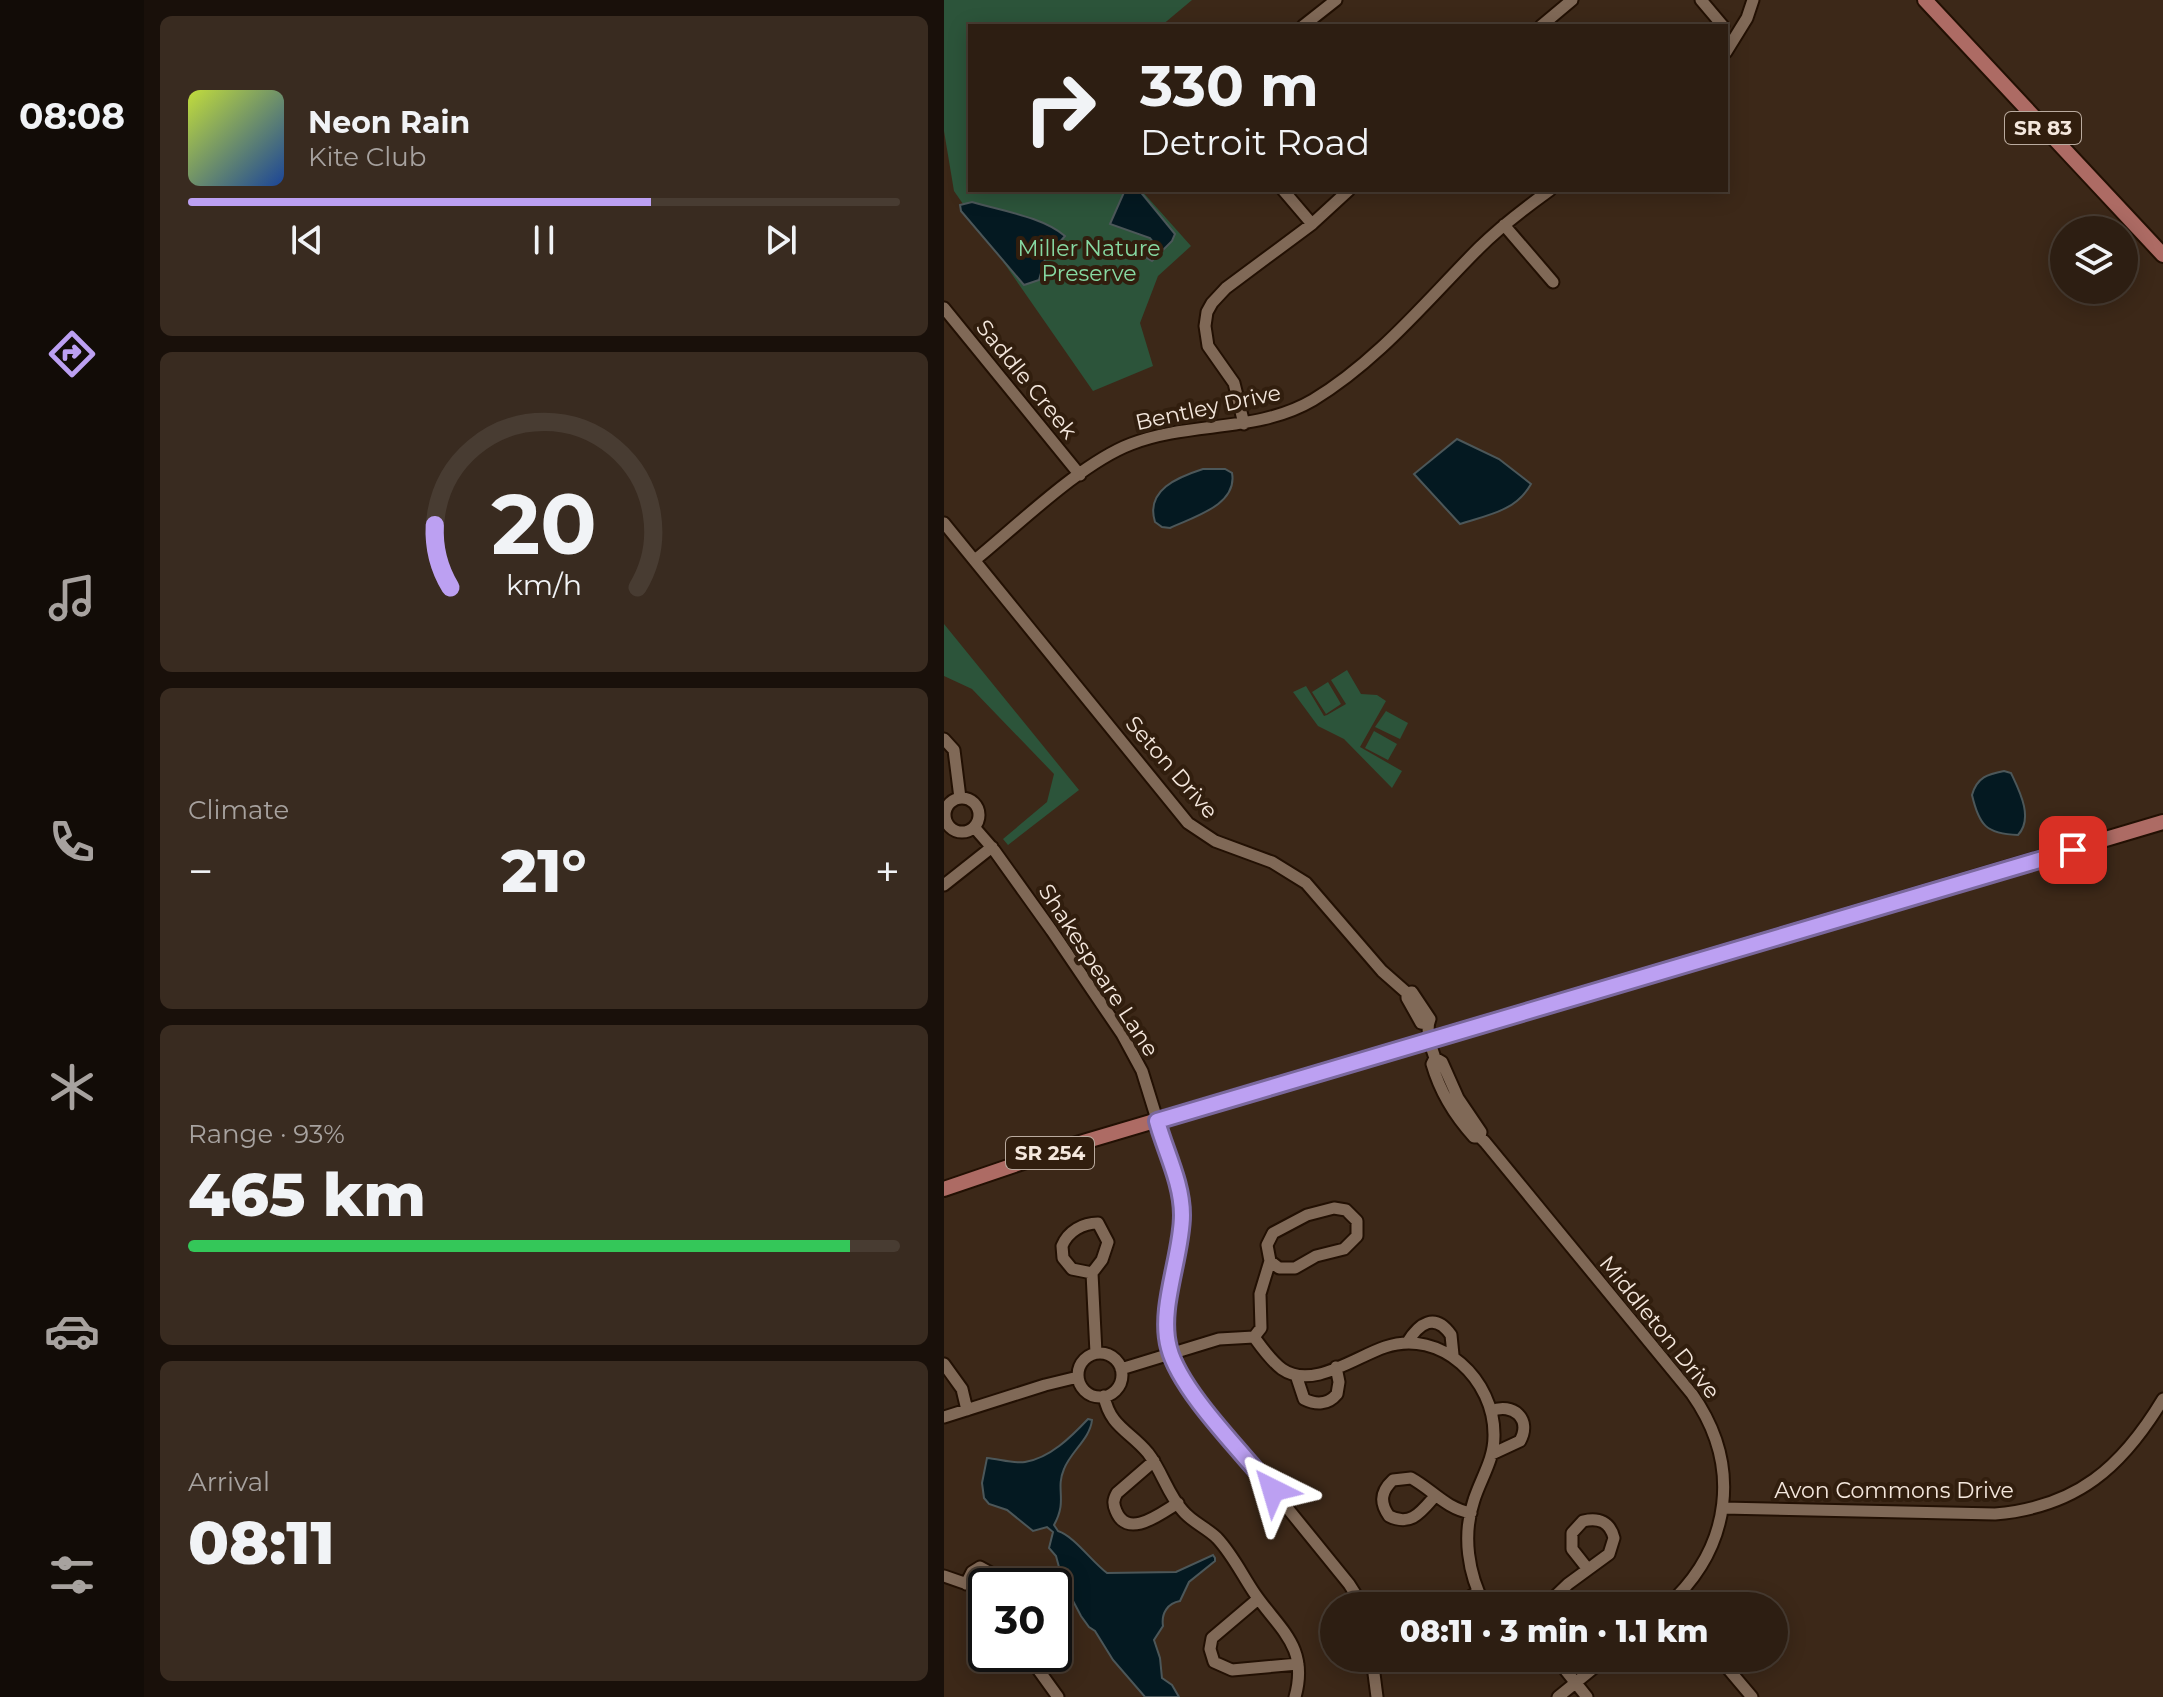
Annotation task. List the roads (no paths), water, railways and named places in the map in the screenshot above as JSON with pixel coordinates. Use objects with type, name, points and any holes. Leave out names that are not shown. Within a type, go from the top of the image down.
[{"type":"main road","name":"SR 83","points":[[1925,0],[2163,255]]},
{"type":"main road","name":"SR 254","points":[[944,1189],[1428,1032],[2163,822]]},
{"type":"street","points":[[1306,24],[1336,0]]},
{"type":"street","points":[[1543,24],[1572,0]]},
{"type":"street","points":[[1701,0],[1722,24]]},
{"type":"street","points":[[1728,49],[1753,0]]},
{"type":"street","points":[[1728,32],[1735,40]]},
{"type":"street","points":[[1285,192],[1312,224]]},
{"type":"street","points":[[1244,424],[1234,383],[1208,346],[1205,326],[1207,312],[1226,288],[1312,224],[1347,192]]},
{"type":"street","name":"Bentley Drive","points":[[975,560],[1080,475],[1115,451],[1143,440],[1244,424],[1288,412],[1327,391],[1395,334],[1504,225],[1547,192]]},
{"type":"street","points":[[1504,225],[1553,282]]},
{"type":"street","name":"Saddle Creek","points":[[944,308],[1080,475]]},
{"type":"street","name":"Seton Drive","points":[[944,523],[1188,823],[1215,841],[1272,862],[1306,883],[1382,971],[1407,993],[1412,992],[1430,1019],[1428,1032]]},
{"type":"street","points":[[944,739],[954,750],[960,798]]},
{"type":"street","name":"Shakespeare Lane","points":[[960,798],[971,800],[979,816],[974,827],[964,831],[956,830],[947,822],[945,812],[951,803],[960,798]]},
{"type":"street","name":"Shakespeare Lane","points":[[974,827],[992,847],[1122,1034],[1142,1071],[1178,1187],[1181,1208],[1167,1321],[1171,1354],[1187,1386],[1354,1592]]},
{"type":"street","points":[[944,885],[992,847]]},
{"type":"street","name":"Middleton Drive","points":[[1428,1032],[1435,1058],[1442,1062],[1458,1098],[1481,1132],[1480,1137],[1699,1405],[1712,1428],[1721,1458],[1723,1508],[1716,1538],[1705,1561],[1682,1592]]},
{"type":"street","points":[[1121,1369],[1227,1338],[1254,1337],[1260,1331],[1260,1294],[1270,1261],[1267,1245],[1273,1233],[1307,1215],[1340,1207],[1357,1221],[1357,1236],[1344,1249],[1316,1256],[1290,1270],[1279,1268],[1270,1261]]},
{"type":"street","points":[[1092,1273],[1072,1269],[1063,1258],[1062,1246],[1073,1231],[1098,1223],[1108,1242],[1102,1260],[1092,1273],[1096,1353]]},
{"type":"street","points":[[1407,1343],[1419,1326],[1439,1324],[1451,1335],[1453,1355]]},
{"type":"street","points":[[1254,1337],[1279,1367],[1296,1375],[1307,1377],[1381,1349],[1407,1343],[1432,1345],[1453,1355],[1477,1382],[1491,1411],[1494,1437],[1492,1454],[1468,1529],[1470,1565],[1478,1592]]},
{"type":"street","points":[[1096,1353],[1114,1358],[1121,1369],[1122,1379],[1118,1388],[1104,1396],[1094,1396],[1085,1391],[1078,1377],[1083,1361],[1096,1353]]},
{"type":"street","points":[[944,1364],[962,1389],[967,1410]]},
{"type":"street","points":[[1296,1375],[1304,1399],[1323,1403],[1337,1394],[1339,1377],[1336,1367]]},
{"type":"street","points":[[944,1417],[1078,1377]]},
{"type":"street","points":[[1104,1396],[1107,1411],[1114,1422],[1138,1442],[1154,1461],[1183,1512],[1216,1538],[1288,1636],[1298,1664],[1295,1697]]},
{"type":"street","name":"Avon Commons Drive","points":[[1723,1508],[1995,1514],[2029,1510],[2054,1503],[2080,1490],[2111,1467],[2140,1435],[2163,1399]]},
{"type":"street","points":[[1491,1411],[1502,1407],[1512,1409],[1524,1425],[1520,1441],[1492,1454]]},
{"type":"street","points":[[1154,1461],[1117,1493],[1114,1499],[1116,1512],[1125,1522],[1136,1525],[1178,1503]]},
{"type":"street","points":[[1435,1496],[1407,1521],[1389,1516],[1382,1500],[1388,1484],[1404,1477],[1416,1481],[1454,1509],[1471,1513]]},
{"type":"street","points":[[1560,1592],[1612,1549],[1613,1533],[1602,1521],[1583,1521],[1572,1533],[1572,1549],[1587,1568]]},
{"type":"street","points":[[944,1576],[966,1584],[968,1580]]},
{"type":"street","points":[[1258,1599],[1212,1638],[1210,1649],[1214,1662],[1232,1670],[1298,1664]]},
{"type":"street","points":[[1040,1672],[1058,1697]]},
{"type":"street","points":[[1374,1672],[1377,1697]]},
{"type":"street","points":[[1567,1672],[1587,1697]]},
{"type":"street","points":[[1558,1697],[1589,1672]]},
{"type":"street","points":[[1731,1672],[1752,1697]]},
{"type":"water","points":[[1124,192],[1141,192],[1175,234],[1152,261],[1147,258],[1153,242],[1150,238],[1110,224]]},
{"type":"water","points":[[972,202],[1033,219],[1065,236],[1045,259],[1039,280],[1024,285],[961,211],[960,205]]},
{"type":"water","points":[[1457,439],[1499,459],[1531,484],[1525,493],[1500,511],[1460,524],[1414,474]]},
{"type":"water","points":[[1203,469],[1225,469],[1232,473],[1232,484],[1221,502],[1170,528],[1155,522],[1153,511],[1159,493],[1174,481]]},
{"type":"water","points":[[2004,771],[2011,773],[2024,804],[2025,821],[2018,835],[1998,833],[1986,826],[1981,821],[1972,795],[1984,777]]},
{"type":"water","points":[[1088,1419],[1092,1420],[1088,1433],[1067,1463],[1062,1476],[1060,1509],[1054,1525],[1058,1531],[1070,1538],[1107,1573],[1176,1572],[1213,1555],[1215,1558],[1189,1582],[1180,1601],[1166,1609],[1163,1626],[1154,1640],[1162,1678],[1172,1685],[1179,1697],[1145,1697],[1113,1660],[1072,1599],[1072,1568],[1059,1568],[1056,1556],[1049,1548],[1053,1532],[1047,1527],[1033,1531],[1007,1510],[989,1504],[984,1498],[982,1483],[987,1458],[1016,1462],[1034,1460],[1060,1446]]},
{"type":"park label","name":"Miller Nature Preserve","points":[[1089,260]]}]
